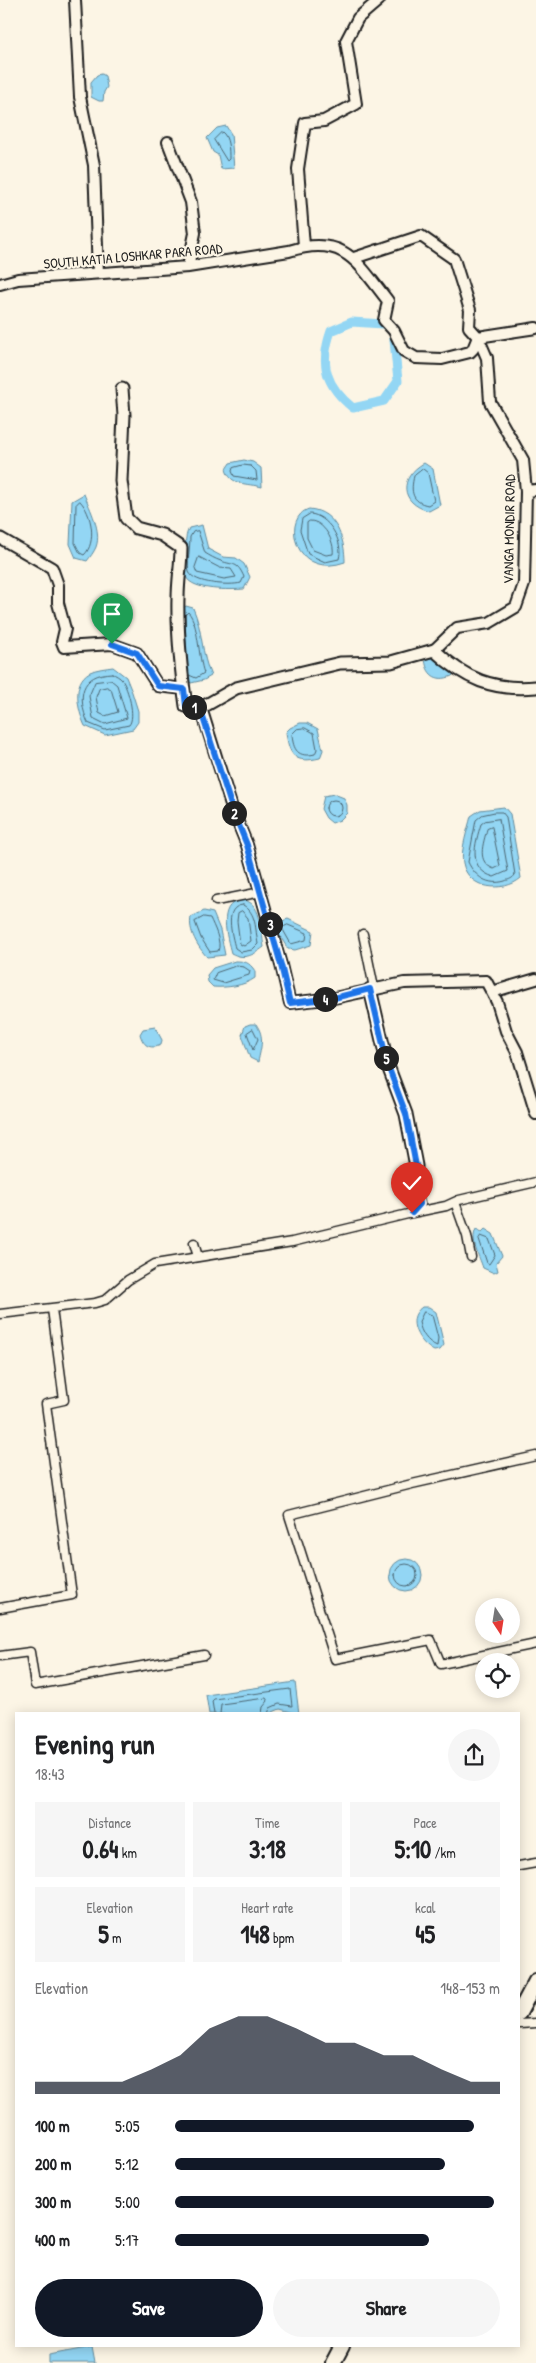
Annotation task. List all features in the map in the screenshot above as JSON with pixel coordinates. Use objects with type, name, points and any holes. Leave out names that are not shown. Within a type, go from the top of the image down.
[{"type":"highway","points":[[520,2011],[536,1980]]},
{"type":"highway","points":[[333,2363],[341,2347]]},
{"type":"main road","points":[[122,389],[124,416],[121,482],[126,518],[136,528],[162,535],[181,548],[178,598],[186,706],[200,708],[236,688],[340,663],[391,662],[434,650],[468,677],[493,686],[536,687]]},
{"type":"main road","points":[[372,989],[388,1066],[406,1114],[416,1166],[415,1176]]},
{"type":"street","points":[[76,0],[80,97],[94,165],[98,274]]},
{"type":"street","points":[[304,246],[298,169],[305,123],[324,121],[356,104],[346,41],[358,18],[379,0]]},
{"type":"street","points":[[168,142],[191,202],[195,233],[188,267]]},
{"type":"street","points":[[354,258],[421,236],[454,259],[470,310],[469,327],[478,337],[536,328]]},
{"type":"street","name":"SOUTH KATIA LOSHKAR PARA ROAD","points":[[0,284],[18,279],[188,267],[289,251],[304,246],[321,245],[335,248],[354,258],[388,301],[384,320],[394,331],[404,351],[416,358],[442,359],[470,352],[473,350],[478,337]]},
{"type":"street","name":"VANGA MONDIR ROAD","points":[[434,650],[457,628],[489,622],[516,607],[524,584],[531,491],[524,478],[522,460],[490,402],[487,358],[478,337]]},
{"type":"street","points":[[524,478],[536,476]]},
{"type":"street","points":[[0,538],[52,568],[58,585],[58,603],[65,630],[62,642],[64,647],[112,644],[137,653],[158,686],[184,689]]},
{"type":"street","points":[[200,708],[261,892],[290,1003],[334,998],[404,983],[486,981],[506,1031],[517,1052],[536,1114]]},
{"type":"street","points":[[216,901],[261,892]]},
{"type":"street","points":[[363,934],[372,989]]},
{"type":"street","points":[[492,992],[536,979]]},
{"type":"street","points":[[412,1213],[420,1204],[415,1176]]},
{"type":"street","points":[[0,1314],[52,1310],[105,1300],[128,1280],[155,1264],[292,1242],[446,1206],[455,1202],[536,1182]]},
{"type":"street","points":[[455,1202],[467,1236],[471,1257]]},
{"type":"street","points":[[194,1244],[198,1257]]},
{"type":"street","points":[[0,1608],[72,1595],[46,1404],[64,1400],[52,1310]]},
{"type":"street","points":[[536,1456],[412,1484],[289,1515],[335,1659],[431,1640],[441,1664],[536,1644]]},
{"type":"street","points":[[0,1656],[30,1652],[35,1685],[204,1655]]},
{"type":"street","points":[[520,1866],[536,1863]]},
{"type":"street","points":[[520,2024],[536,2023]]},
{"type":"water","points":[[102,74],[105,76],[107,87],[104,92],[103,101],[99,101],[91,97],[91,82],[97,75]]},
{"type":"water","points":[[226,126],[231,134],[234,168],[221,169],[218,155],[213,152],[207,138],[217,128]]},
{"type":"water","points":[[244,460],[253,462],[261,468],[262,487],[240,483],[228,474],[226,469],[230,463]]},
{"type":"water","points":[[424,463],[433,469],[440,505],[429,511],[412,502],[406,489],[410,475]]},
{"type":"water","points":[[84,494],[98,534],[96,547],[87,561],[76,558],[70,544],[72,501]]},
{"type":"water","points":[[309,509],[326,515],[337,528],[343,544],[345,562],[328,565],[314,562],[304,555],[297,545],[296,523],[300,514]]},
{"type":"water","points":[[202,525],[208,549],[223,557],[236,558],[244,564],[250,577],[244,589],[204,587],[190,582],[186,577],[184,570],[187,532],[189,528]]},
{"type":"water","points":[[186,606],[193,608],[196,616],[205,659],[211,676],[191,683],[183,675],[183,608]]},
{"type":"water","points":[[434,650],[455,673],[452,676],[437,678],[427,669],[425,658]]},
{"type":"water","points":[[113,667],[126,677],[138,711],[138,722],[133,729],[105,735],[85,726],[78,705],[78,690],[84,677],[90,672]]},
{"type":"water","points":[[300,723],[307,723],[318,729],[323,750],[320,758],[311,760],[299,759],[291,752],[286,732]]},
{"type":"water","points":[[334,794],[344,798],[347,805],[347,813],[340,820],[332,823],[326,818],[321,809],[324,796]]},
{"type":"water","points":[[504,807],[510,814],[521,878],[505,886],[496,887],[479,884],[466,872],[462,858],[463,846],[471,816],[480,810]]},
{"type":"water","points":[[240,900],[247,901],[256,910],[261,925],[264,947],[252,955],[244,957],[231,953],[225,922],[228,908]]},
{"type":"water","points":[[204,911],[213,913],[220,930],[225,955],[207,957],[194,938],[190,922],[191,917]]},
{"type":"water","points":[[288,919],[313,931],[311,945],[295,950],[288,949],[275,928],[279,922]]},
{"type":"water","points":[[235,961],[249,964],[255,971],[255,978],[246,983],[229,987],[213,987],[208,982],[207,975],[213,968]]},
{"type":"water","points":[[256,1024],[261,1033],[262,1042],[258,1062],[250,1058],[242,1035],[245,1026]]},
{"type":"water","points":[[155,1027],[162,1040],[161,1045],[147,1046],[140,1034],[143,1029]]},
{"type":"water","points":[[476,1229],[482,1232],[485,1229],[493,1234],[502,1256],[496,1263],[498,1271],[494,1273],[483,1268],[474,1239]]},
{"type":"water","points":[[422,1307],[429,1307],[436,1312],[444,1345],[440,1350],[434,1351],[429,1348],[416,1331],[414,1318]]},
{"type":"water","points":[[406,1559],[417,1564],[422,1575],[417,1586],[406,1591],[395,1586],[390,1575],[395,1564]]},
{"type":"water","points":[[295,1682],[299,1712],[280,1709],[273,1712],[209,1712],[206,1695]]},
{"type":"water","points":[[92,2347],[95,2363],[49,2363],[49,2355]]},
{"type":"waterway","points":[[352,322],[383,324],[393,330],[398,381],[384,401],[353,408],[336,391],[327,374],[326,365],[327,343],[331,331],[352,322]]},
{"type":"route","points":[[112,644],[137,653],[158,686],[184,689],[186,706],[200,708],[232,808],[247,845],[269,918],[290,1003],[334,998],[370,989],[388,1066],[396,1092],[406,1114],[416,1166],[415,1176],[420,1204],[412,1213]]}]
